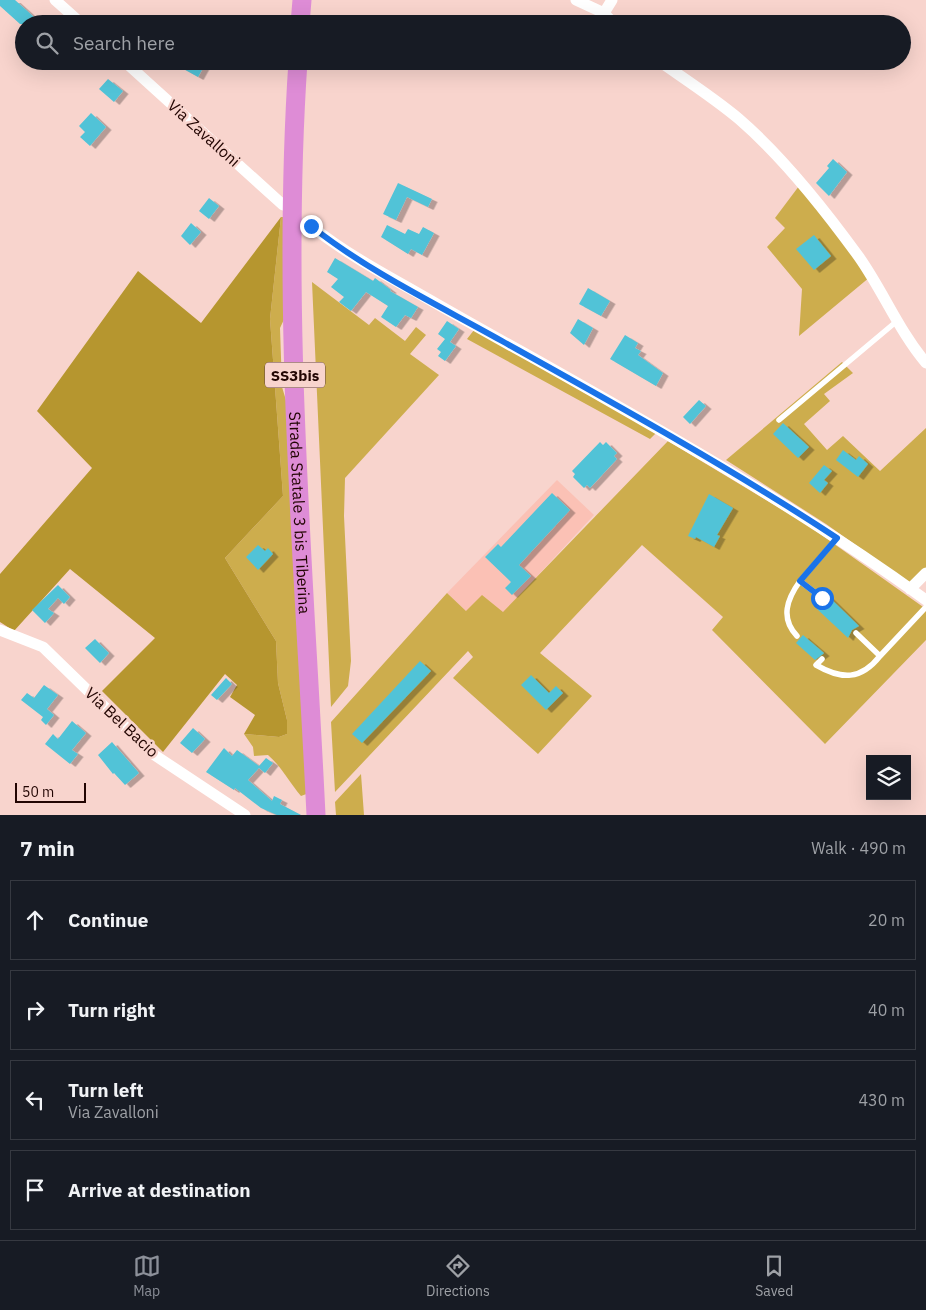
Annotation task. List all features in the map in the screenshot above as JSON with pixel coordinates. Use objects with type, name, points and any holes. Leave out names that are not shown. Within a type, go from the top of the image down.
[{"type":"highway","points":[[301,15],[302,0]]},
{"type":"highway","points":[[312,15],[313,0]]},
{"type":"highway","name":"Strada Statale 3 bis Tiberina","points":[[298,70],[293,171],[293,279],[299,461],[315,687],[327,815]]},
{"type":"highway","name":"Strada Statale 3 bis Tiberina","points":[[309,70],[304,172],[305,347],[315,687],[316,815]]},
{"type":"street","points":[[55,0],[72,15]]},
{"type":"street","points":[[576,0],[604,13],[612,0]]},
{"type":"street","name":"Via Zavalloni","points":[[134,70],[283,205]]},
{"type":"street","points":[[671,70],[739,120],[769,149],[810,195],[858,257],[913,347],[926,363]]},
{"type":"street","points":[[311,226],[331,242],[370,267],[609,401],[781,501],[926,600]]},
{"type":"street","points":[[910,589],[926,573]]},
{"type":"street","name":"Via Bel Bacio","points":[[0,630],[43,647],[153,754],[245,815]]},
{"type":"lane","points":[[779,420],[897,320]]},
{"type":"lane","points":[[797,636],[788,624],[789,597],[800,581],[837,538]]},
{"type":"lane","points":[[800,581],[822,598]]},
{"type":"lane","points":[[822,660],[816,665],[830,673],[846,676],[861,674],[926,607]]},
{"type":"lane","points":[[856,633],[880,656]]},
{"type":"shaded area","points":[[799,186],[870,277],[799,336],[802,289],[767,247],[785,228],[775,218]]},
{"type":"shaded area","points":[[281,217],[287,217],[287,313],[280,328],[282,387],[291,417],[309,793],[301,796],[268,755],[254,756],[253,747],[244,734],[279,737],[287,734],[287,720],[278,683],[276,641],[225,558],[283,496],[270,319]]},
{"type":"shaded area","points":[[281,217],[270,319],[283,496],[225,558],[276,641],[278,683],[287,720],[287,734],[279,737],[244,734],[255,715],[230,697],[237,685],[225,674],[163,752],[102,691],[155,638],[70,569],[14,631],[0,622],[0,574],[92,468],[37,411],[138,271],[201,323]]},
{"type":"shaded area","points":[[312,282],[369,325],[375,318],[405,341],[416,327],[426,335],[410,354],[439,375],[345,478],[344,516],[351,661],[348,686],[331,707]]},
{"type":"shaded area","points":[[474,330],[656,433],[650,439],[467,339]]},
{"type":"shaded area","points":[[842,362],[853,373],[824,394],[830,401],[804,424],[827,450],[843,436],[880,471],[926,428],[926,568],[911,584],[826,524],[726,460]]},
{"type":"shaded area","points":[[668,441],[806,524],[926,609],[926,640],[825,744],[712,630],[723,617],[642,545],[540,653],[592,696],[538,754],[453,678],[473,657],[468,651],[335,792],[331,722],[447,593],[466,611],[482,595],[503,612]]},
{"type":"shaded area","points":[[557,480],[594,515],[503,613],[466,611],[447,593]]},
{"type":"shaded area","points":[[361,774],[364,815],[336,815],[335,802]]},
{"type":"building","points":[[0,0],[15,0],[32,15],[15,15],[15,20],[0,6]]},
{"type":"building","points":[[185,70],[202,70],[198,77]]},
{"type":"building","points":[[108,79],[123,91],[114,102],[99,89]]},
{"type":"building","points":[[91,113],[106,127],[90,146],[80,137],[85,132],[79,126]]},
{"type":"building","points":[[833,159],[847,172],[829,196],[816,183],[829,168],[827,166]]},
{"type":"building","points":[[398,183],[432,199],[428,207],[407,197],[396,220],[383,214]]},
{"type":"building","points":[[209,198],[219,206],[209,219],[199,211]]},
{"type":"building","points":[[191,223],[201,232],[190,245],[181,236]]},
{"type":"building","points":[[387,225],[405,234],[408,229],[419,234],[423,227],[434,233],[422,255],[411,249],[408,254],[381,237]]},
{"type":"building","points":[[814,235],[831,256],[814,270],[796,249]]},
{"type":"building","points":[[335,258],[373,281],[375,278],[390,291],[418,307],[411,318],[405,315],[396,327],[381,317],[388,306],[366,292],[351,311],[339,302],[344,297],[331,287],[338,279],[327,272]]},
{"type":"building","points":[[588,288],[610,301],[601,316],[579,304]]},
{"type":"building","points":[[578,319],[593,328],[584,345],[570,333]]},
{"type":"building","points":[[447,321],[459,329],[450,342],[456,346],[445,361],[438,356],[441,352],[437,349],[445,339],[438,334]]},
{"type":"building","points":[[625,335],[638,343],[635,348],[641,351],[638,355],[663,373],[656,386],[610,359]]},
{"type":"building","points":[[699,400],[706,406],[690,424],[683,417]]},
{"type":"building","points":[[783,423],[809,447],[798,458],[773,434]]},
{"type":"building","points":[[600,442],[603,445],[606,442],[617,453],[614,456],[617,459],[590,488],[587,485],[584,488],[573,477],[575,474],[572,471]]},
{"type":"building","points":[[843,450],[856,460],[859,456],[868,464],[858,477],[836,460]]},
{"type":"building","points":[[824,465],[832,471],[824,480],[828,483],[820,493],[809,483]]},
{"type":"building","points":[[552,493],[570,510],[519,565],[531,576],[512,595],[505,588],[511,582],[485,557],[498,544],[501,547]]},
{"type":"building","points":[[709,494],[733,508],[717,535],[720,536],[714,547],[696,537],[695,539],[688,536]]},
{"type":"building","points":[[258,545],[265,551],[268,548],[273,554],[258,570],[246,557]]},
{"type":"building","points":[[58,585],[70,597],[64,604],[58,598],[48,609],[54,613],[45,623],[32,610]]},
{"type":"building","points":[[828,596],[859,626],[852,630],[848,638],[817,609]]},
{"type":"building","points":[[803,635],[824,653],[815,660],[796,643]]},
{"type":"building","points":[[95,639],[109,653],[100,663],[85,648]]},
{"type":"building","points":[[420,661],[431,671],[362,743],[352,734]]},
{"type":"building","points":[[531,675],[549,693],[556,686],[563,693],[546,710],[521,685]]},
{"type":"building","points":[[226,678],[232,684],[217,700],[211,695]]},
{"type":"building","points":[[44,685],[58,695],[47,709],[54,715],[46,725],[41,720],[43,717],[21,700],[27,693],[34,698]]},
{"type":"building","points":[[72,721],[86,733],[72,750],[78,754],[70,764],[45,744],[53,734],[58,739]]},
{"type":"building","points":[[193,728],[205,739],[192,753],[180,743]]},
{"type":"building","points":[[112,742],[139,773],[125,785],[113,774],[98,755]]},
{"type":"building","points":[[224,748],[232,756],[237,750],[259,766],[266,758],[273,763],[265,773],[259,768],[248,780],[272,801],[274,796],[282,800],[280,804],[301,815],[277,815],[261,808],[235,788],[234,790],[206,772]]},
{"type":"route","points":[[311,226],[331,242],[370,267],[574,381],[781,501],[837,538],[800,581],[822,598]]}]
